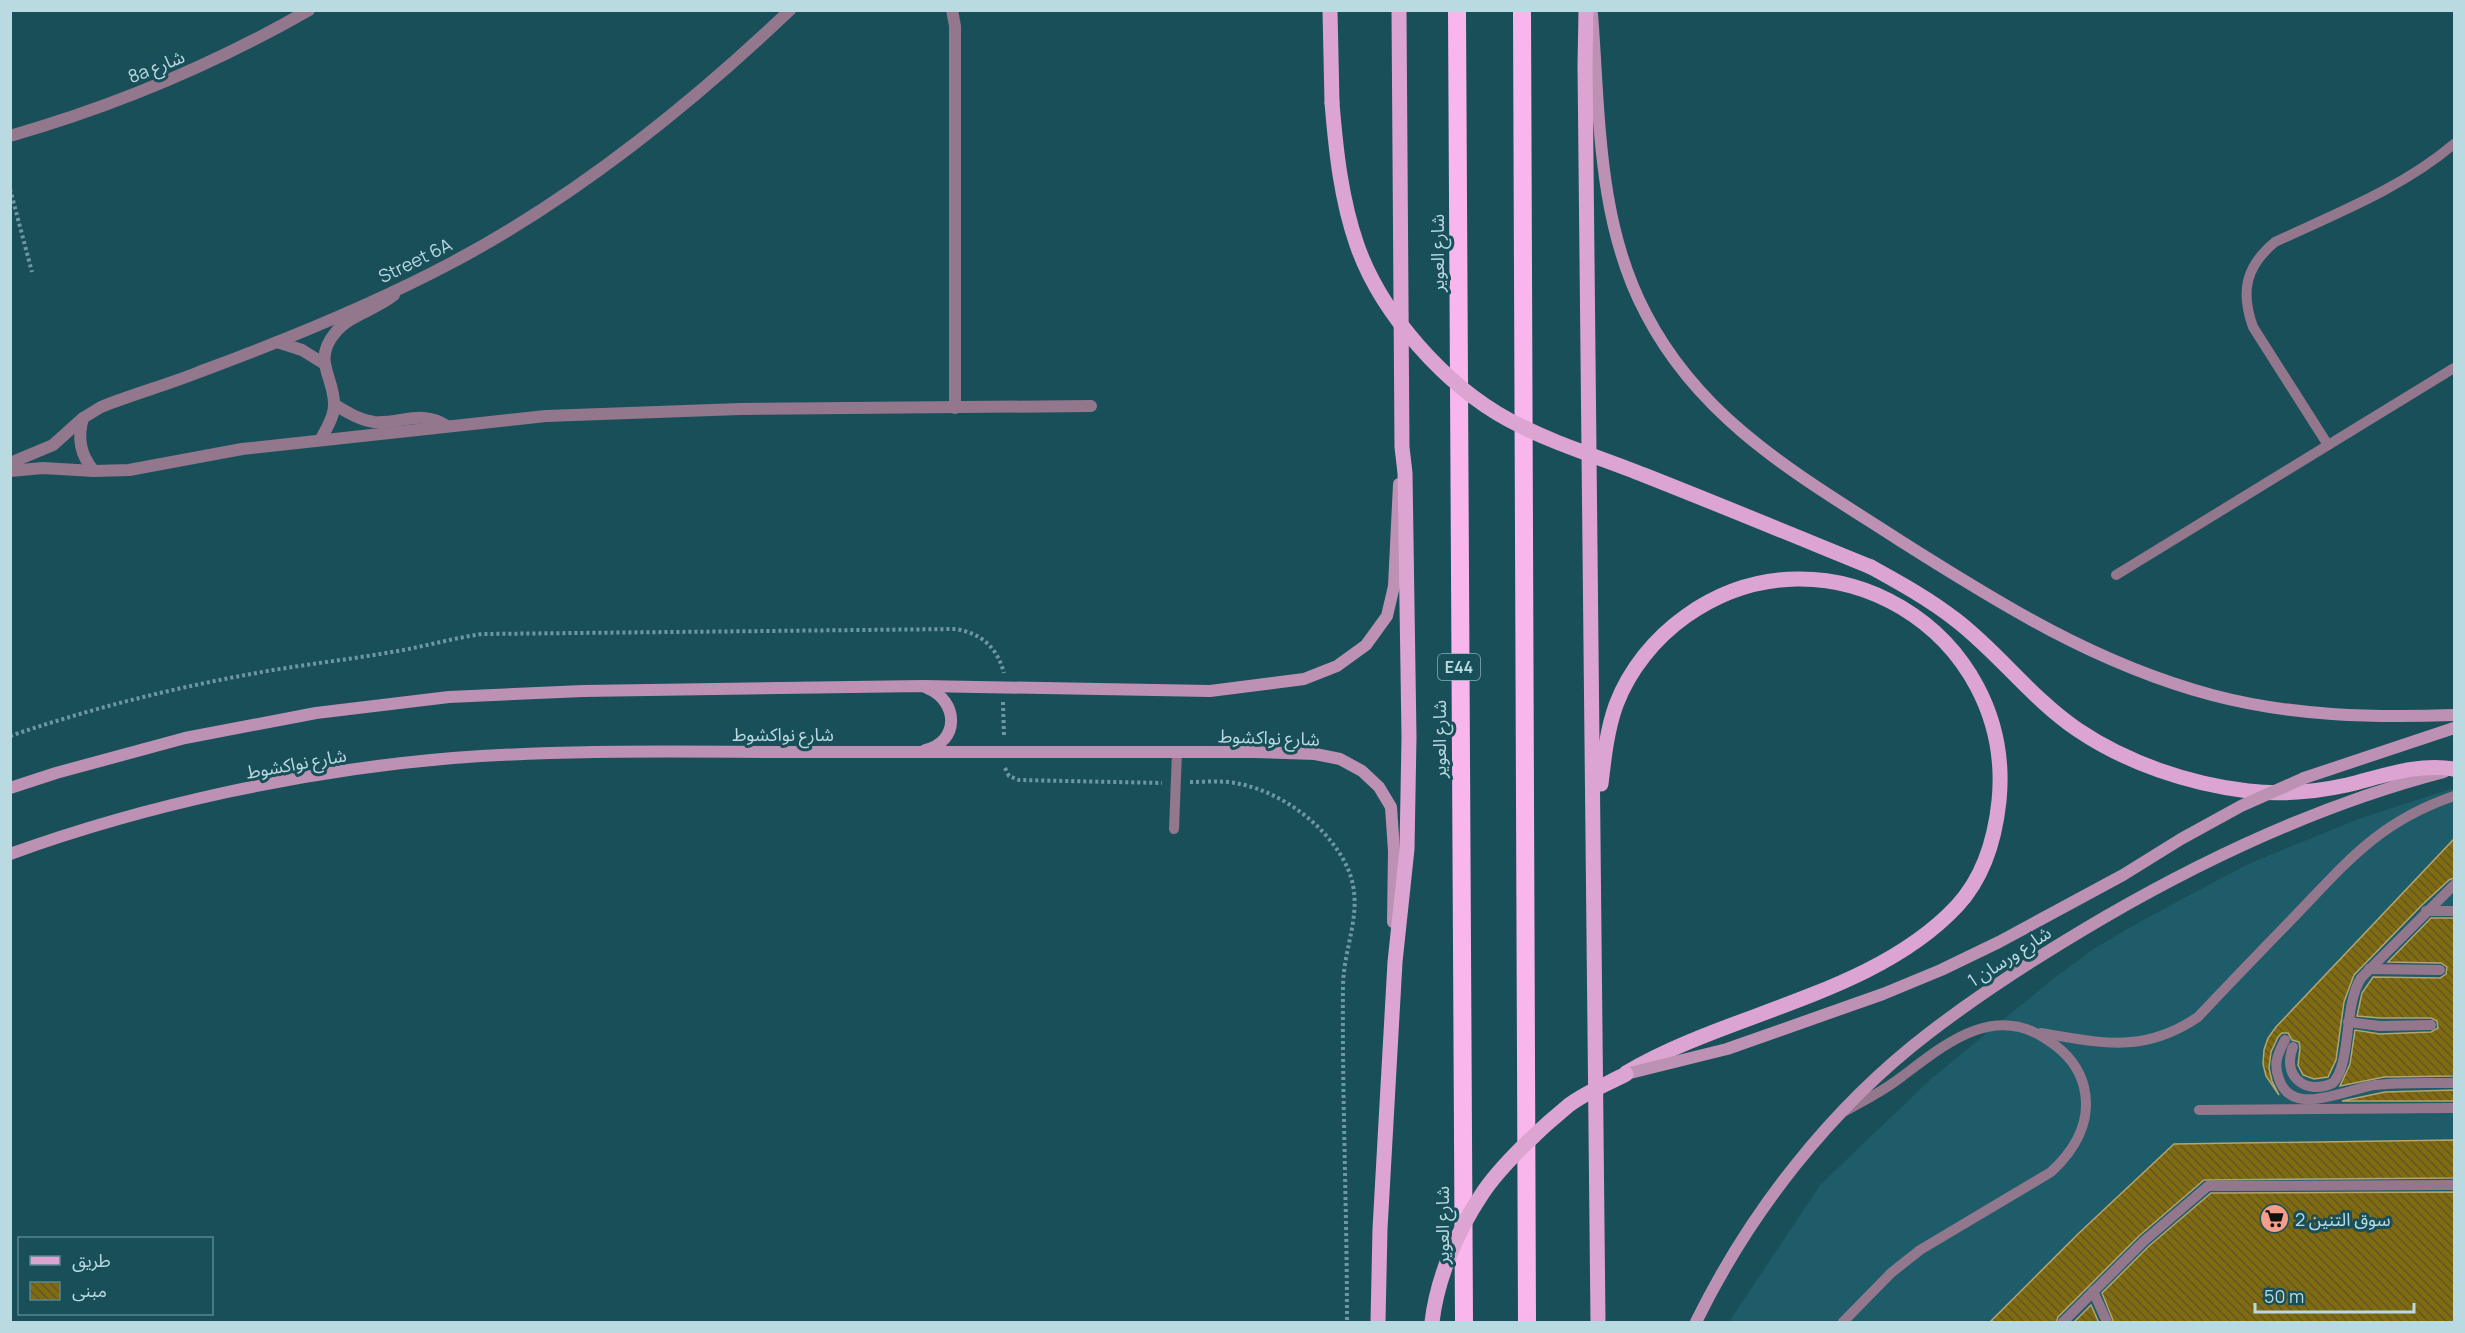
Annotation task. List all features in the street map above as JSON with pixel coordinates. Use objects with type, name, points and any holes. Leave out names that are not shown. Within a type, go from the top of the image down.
[{"type":"highway","name":"شارع العوير","points":[[1457,10],[1464,1323]]},
{"type":"highway","points":[[1522,10],[1527,1323]]},
{"type":"main road","points":[[1330,10],[1336,157],[1345,202],[1358,247],[1378,288],[1403,327],[1435,363],[1470,394],[1508,419],[1558,443],[1871,567],[1910,588],[1956,620],[2041,700],[2077,730],[2113,750],[2150,766],[2194,781],[2248,791],[2278,792],[2308,792],[2420,767],[2440,766],[2454,769]]},
{"type":"main road","points":[[1378,1323],[1380,1228],[1395,962],[1407,849],[1409,760],[1405,473],[1402,447],[1399,10]]},
{"type":"main road","points":[[1586,10],[1598,1323]]},
{"type":"main road","points":[[1432,1323],[1433,1309],[1452,1249],[1482,1193],[1524,1145],[1571,1104],[1678,1045],[1815,993],[1862,972],[1889,958],[1937,926],[1959,904],[1974,883],[1994,832],[2001,778],[1996,736],[1977,687],[1948,644],[1909,611],[1862,589],[1826,580],[1796,578],[1750,584],[1707,602],[1668,629],[1638,664],[1616,705],[1605,751],[1594,856]]},
{"type":"street","name":"8a شارع","points":[[10,136],[120,100],[196,69],[270,33],[309,10]]},
{"type":"street","name":"Street 6A","points":[[10,463],[52,444],[83,418],[111,403],[198,373],[277,342],[452,263],[496,237],[619,156],[708,85],[790,10]]},
{"type":"street","points":[[952,10],[955,26],[955,408]]},
{"type":"street","points":[[1592,10],[1601,151],[1607,195],[1615,235],[1628,274],[1645,312],[1671,357],[1718,412],[1749,439],[1822,490],[2017,614],[2088,650],[2158,680],[2215,696],[2273,708],[2331,715],[2390,718],[2454,715]]},
{"type":"street","points":[[323,363],[329,342],[343,326],[383,304],[403,286]]},
{"type":"street","points":[[277,342],[302,350],[323,363],[330,379],[334,405],[333,413],[321,439]]},
{"type":"street","points":[[334,405],[366,420],[386,421],[419,416],[438,420],[447,426]]},
{"type":"street","points":[[10,471],[43,468],[94,471],[129,470],[242,449],[546,416],[654,411],[1091,406]]},
{"type":"street","points":[[83,418],[80,442],[84,458],[94,471]]},
{"type":"street","points":[[10,788],[185,738],[316,713],[438,698],[583,691],[922,687],[1210,691],[1304,679],[1337,666],[1366,645],[1387,616],[1394,586],[1402,447]]},
{"type":"street","points":[[918,752],[944,741],[951,729],[952,715],[947,702],[937,692],[922,687]]},
{"type":"street","points":[[1626,1074],[1727,1049],[1883,994],[1941,970],[1999,942],[2123,875],[2241,806],[2304,778],[2454,728]]},
{"type":"street","name":"شارع نواكشوط","points":[[10,854],[47,841],[180,803],[315,776],[452,758],[590,752],[1315,754],[1340,759],[1362,771],[1379,787],[1391,807],[1395,962]]},
{"type":"street","name":"شارع ورسان 1","points":[[1696,1323],[1736,1250],[1791,1171],[1842,1113],[1898,1059],[1928,1034],[2028,964],[2132,901],[2240,845],[2403,782],[2454,769]]},
{"type":"lane","points":[[2328,445],[2253,327],[2247,312],[2245,296],[2247,280],[2253,265],[2275,242],[2398,184],[2421,171],[2454,144]]},
{"type":"lane","points":[[2116,576],[2454,368]]},
{"type":"lane","points":[[1174,829],[1177,752]]},
{"type":"lane","points":[[2038,1033],[2129,1044],[2162,1036],[2181,1028],[2198,1017],[2361,847],[2400,819],[2421,808],[2454,796]]},
{"type":"lane","points":[[2454,885],[2369,969],[2357,985],[2348,1022],[2342,1069],[2333,1083],[2325,1087],[2309,1087],[2296,1079],[2289,1064],[2289,1043],[2278,1053],[2276,1064],[2280,1084],[2294,1096],[2307,1100],[2320,1100],[2359,1087],[2378,1084],[2454,1083]]},
{"type":"lane","points":[[2426,911],[2454,911]]},
{"type":"lane","points":[[2369,969],[2440,970]]},
{"type":"lane","points":[[2348,1022],[2379,1026],[2431,1025]]},
{"type":"lane","points":[[1842,1113],[1881,1091],[1930,1053],[1964,1034],[2003,1025],[2025,1027],[2062,1050],[2072,1060],[2084,1087],[2085,1117],[2073,1147],[2051,1172],[1920,1250],[1891,1273],[1843,1323]]},
{"type":"lane","points":[[2199,1110],[2454,1108]]},
{"type":"lane","points":[[2062,1323],[2144,1241],[2208,1186],[2454,1185]]},
{"type":"lane","points":[[2093,1292],[2107,1323]]},
{"type":"path","points":[[10,189],[32,272]]},
{"type":"path","points":[[10,736],[203,683],[399,651],[459,637],[507,633],[956,629],[970,631],[983,638],[1000,660],[1004,674],[1005,771],[1014,779],[1239,783],[1273,794],[1303,815],[1330,841],[1343,861],[1353,883],[1355,915],[1343,982],[1347,1323]]},
{"type":"shaded area","points":[[2454,788],[2454,1322],[1729,1322],[1821,1184],[1932,1078],[2053,979],[2095,948],[2248,864],[2361,818]]},
{"type":"building","points":[[2454,839],[2454,878],[2422,905],[2354,975],[2344,1002],[2336,1060],[2328,1077],[2314,1079],[2303,1075],[2298,1065],[2299,1042],[2292,1040],[2288,1033],[2282,1033],[2278,1037],[2271,1052],[2269,1068],[2279,1095],[2266,1076],[2263,1064],[2268,1038]]},
{"type":"building","points":[[2431,918],[2454,918],[2454,1076],[2384,1077],[2340,1086],[2350,1064],[2355,1030],[2380,1034],[2431,1032],[2438,1028],[2437,1021],[2431,1018],[2357,1016],[2362,993],[2373,977],[2440,978],[2446,974],[2447,967],[2441,963],[2388,962]]},
{"type":"building","points":[[2454,1090],[2454,1101],[2342,1101],[2385,1092]]},
{"type":"building","points":[[2454,1140],[2454,1178],[2204,1180],[2139,1236],[2058,1317],[2056,1323],[1989,1323],[2079,1233],[2174,1144]]},
{"type":"building","points":[[2454,1192],[2454,1323],[2114,1323],[2102,1293],[2149,1246],[2211,1193]]},
{"type":"building","points":[[2091,1305],[2099,1323],[2073,1323]]},
{"type":"place","name":"سوق التنين 2","points":[[2274,1219]]}]
